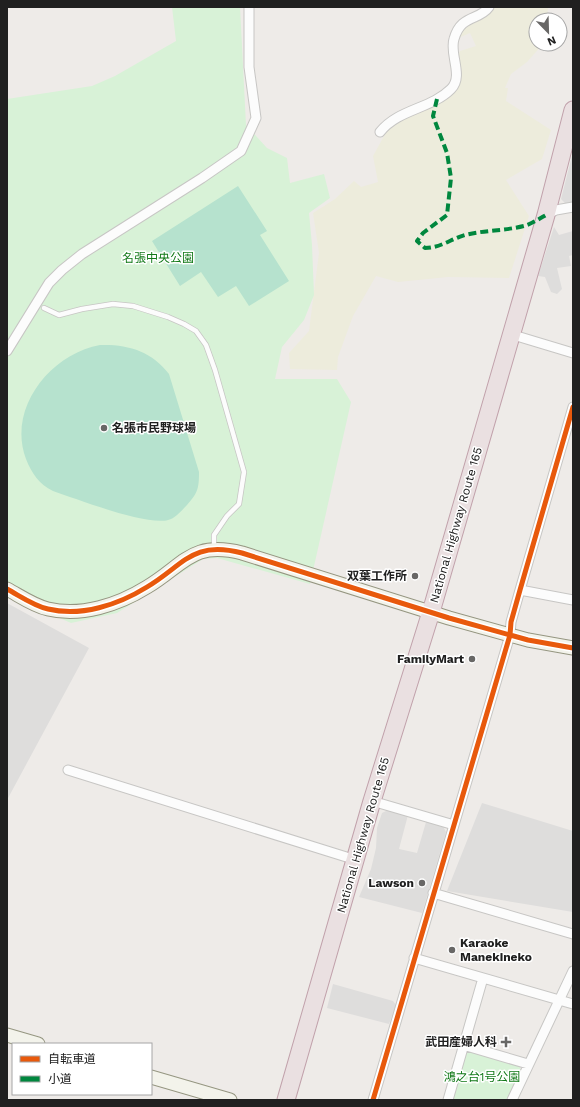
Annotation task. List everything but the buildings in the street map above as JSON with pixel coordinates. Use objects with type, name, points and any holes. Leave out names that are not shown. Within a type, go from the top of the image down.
[{"type":"highway","name":"National Highway Route 165","points":[[286,1100],[372,801],[431,612],[510,334],[546,215],[573,110]]},
{"type":"street","points":[[7,351],[48,283],[62,270],[82,254],[202,178],[241,151],[256,118],[249,67],[249,7]]},
{"type":"street","points":[[380,132],[391,120],[437,99],[451,89],[456,81],[452,44],[456,31],[463,22],[484,12],[489,7]]},
{"type":"street","points":[[546,215],[556,210],[573,207]]},
{"type":"street","points":[[510,334],[573,354]]},
{"type":"street","points":[[383,1100],[373,1099],[510,635],[511,622],[573,407]]},
{"type":"street","points":[[7,589],[46,609],[70,612],[101,607],[147,587],[191,555],[214,549],[242,553],[510,635],[573,648]]},
{"type":"street","points":[[520,590],[573,600]]},
{"type":"street","points":[[68,770],[356,860]]},
{"type":"street","points":[[372,801],[454,825]]},
{"type":"street","points":[[433,893],[573,934]]},
{"type":"street","points":[[414,958],[573,1004]]},
{"type":"street","points":[[512,1100],[573,971]]},
{"type":"street","points":[[448,1100],[483,978]]},
{"type":"street","points":[[7,1035],[35,1043]]},
{"type":"street","points":[[464,1045],[528,1064]]},
{"type":"street","points":[[152,1077],[230,1100]]},
{"type":"lane","points":[[44,308],[59,315],[82,309],[113,304],[133,306],[168,316],[196,331],[211,355],[244,472],[239,504],[227,516],[214,535],[214,549]]},
{"type":"shaded area","points":[[490,7],[548,7],[548,12],[528,12],[528,52],[536,52],[527,62],[511,74],[505,88],[508,88],[506,101],[551,130],[542,159],[506,180],[529,216],[509,278],[448,277],[398,282],[376,276],[353,316],[338,357],[337,370],[290,369],[289,353],[309,331],[319,253],[313,213],[335,199],[354,181],[361,187],[378,182],[373,156],[389,127],[458,88],[458,56],[460,51],[476,46],[470,33],[458,38],[463,22]]},
{"type":"shaded area","points":[[573,152],[573,202],[566,204],[561,199]]},
{"type":"shaded area","points":[[554,227],[559,235],[573,231],[573,255],[569,256],[571,266],[557,268],[562,289],[557,294],[551,292],[545,277],[538,276]]},
{"type":"shaded area","points":[[7,603],[89,648],[7,800]]},
{"type":"shaded area","points":[[482,803],[573,831],[573,912],[447,891]]},
{"type":"shaded area","points":[[388,810],[408,815],[399,849],[417,853],[426,822],[443,826],[446,832],[422,913],[359,897],[371,869],[376,848],[377,828],[382,813]]},
{"type":"shaded area","points":[[333,984],[393,1001],[396,1005],[389,1024],[327,1008]]},
{"type":"green space","name":"名張中央公園","points":[[172,7],[240,7],[246,125],[267,148],[287,158],[290,183],[324,174],[330,198],[309,213],[314,295],[304,320],[282,347],[275,379],[337,379],[351,402],[310,584],[217,558],[203,559],[117,613],[71,623],[7,595],[7,99],[92,86],[115,76],[176,41]]},
{"type":"green space","points":[[238,186],[267,231],[260,235],[289,281],[249,306],[236,286],[218,297],[201,272],[180,286],[152,241]]},
{"type":"green space","name":"名張市民野球場","points":[[100,345],[120,346],[138,350],[155,360],[169,374],[199,472],[199,482],[196,494],[176,516],[171,519],[158,521],[128,516],[53,491],[36,478],[26,459],[22,440],[23,421],[28,403],[37,387],[50,372],[65,360],[82,350]]},
{"type":"green space","name":"鴻之台1号公園","points":[[471,1051],[519,1065],[521,1071],[507,1100],[452,1100],[465,1054]]},
{"type":"marked path","points":[[437,99],[433,116],[447,153],[451,178],[447,215],[423,233],[417,241],[425,248],[430,248],[465,235],[524,226],[546,215]]},
{"type":"cycle path","points":[[373,1100],[510,635],[511,622],[573,407]]},
{"type":"cycle path","points":[[7,589],[43,608],[61,611],[99,608],[124,599],[147,587],[180,563],[200,552],[225,550],[242,553],[449,618],[528,640],[573,648]]},
{"type":"place","name":"名張市民野球場","points":[[104,428]]},
{"type":"place","name":"双葉工作所","points":[[415,576]]},
{"type":"place","name":"FamilyMart","points":[[472,659]]},
{"type":"place","name":"Lawson","points":[[422,883]]},
{"type":"place","name":"Karaoke Manekineko","points":[[452,950]]},
{"type":"place","name":"武田産婦人科","points":[[506,1042]]}]
